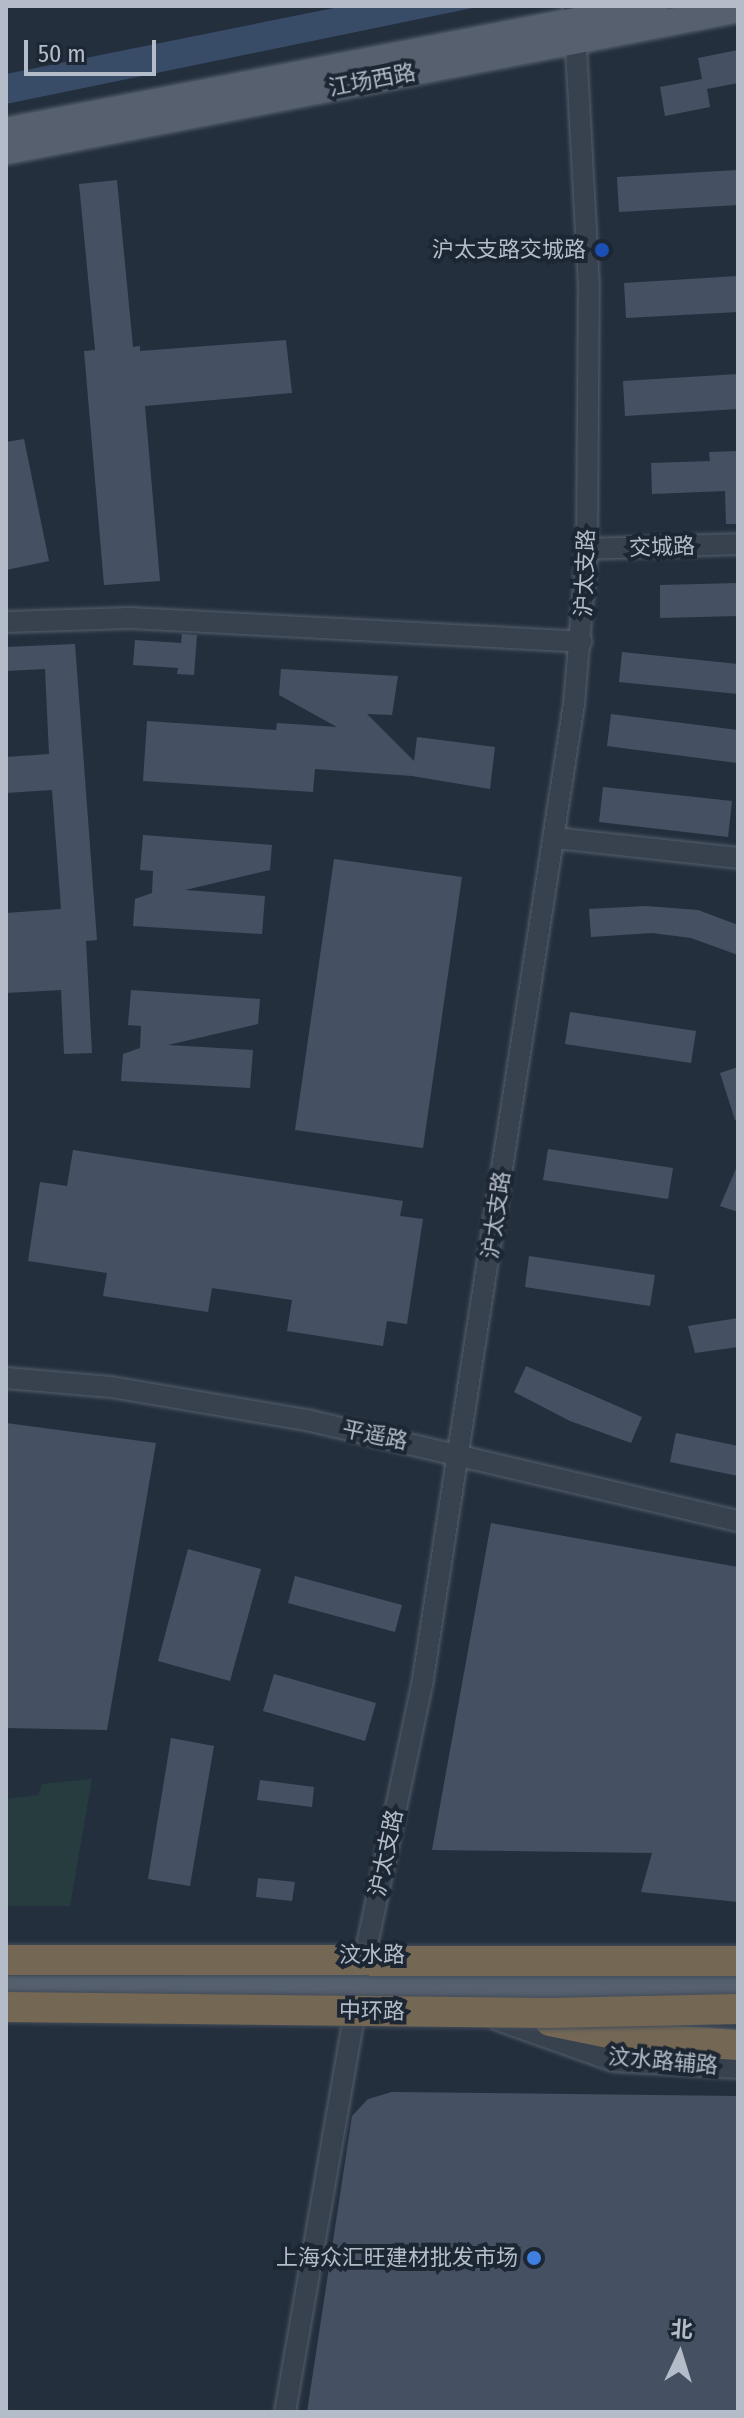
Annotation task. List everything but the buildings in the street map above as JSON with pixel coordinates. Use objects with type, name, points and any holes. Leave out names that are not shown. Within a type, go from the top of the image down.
[{"type":"highway","points":[[6,1960],[738,1961]]},
{"type":"highway","name":"中环路","points":[[9,1990],[550,2013],[738,2009]]},
{"type":"highway","points":[[550,2021],[633,2038],[736,2044]]},
{"type":"main road","name":"江场西路","points":[[6,131],[653,6]]},
{"type":"main road","name":"江场西路","points":[[6,151],[576,22],[738,9]]},
{"type":"main road","name":"汶水路","points":[[6,1951],[361,1974],[738,1987]]},
{"type":"main road","name":"汶水路","points":[[9,1990],[738,1952]]},
{"type":"main road","name":"汶水路","points":[[361,1974],[738,1969]]},
{"type":"main road","points":[[636,2021],[705,1988]]},
{"type":"main road","points":[[6,2017],[636,2021],[736,2044]]},
{"type":"street","name":"沪太支路","points":[[285,2412],[352,2020],[423,1679],[461,1457],[581,642],[587,549],[588,249],[576,22]]},
{"type":"street","name":"交城路","points":[[587,549],[738,544]]},
{"type":"street","points":[[6,622],[130,618],[581,642]]},
{"type":"street","points":[[554,838],[738,858]]},
{"type":"street","name":"平遥路","points":[[6,1378],[184,1398],[358,1431],[738,1521]]},
{"type":"street","name":"汶水路辅路","points":[[498,2020],[613,2061],[736,2044]]},
{"type":"green space","points":[[92,1779],[70,1906],[6,1906],[6,1799],[38,1795],[42,1784]]},
{"type":"water","points":[[344,6],[482,6],[6,104],[6,74]]},
{"type":"place","name":"沪太支路交城路","points":[[602,250]]},
{"type":"place","name":"上海众汇旺建材批发市场","points":[[534,2258]]}]
